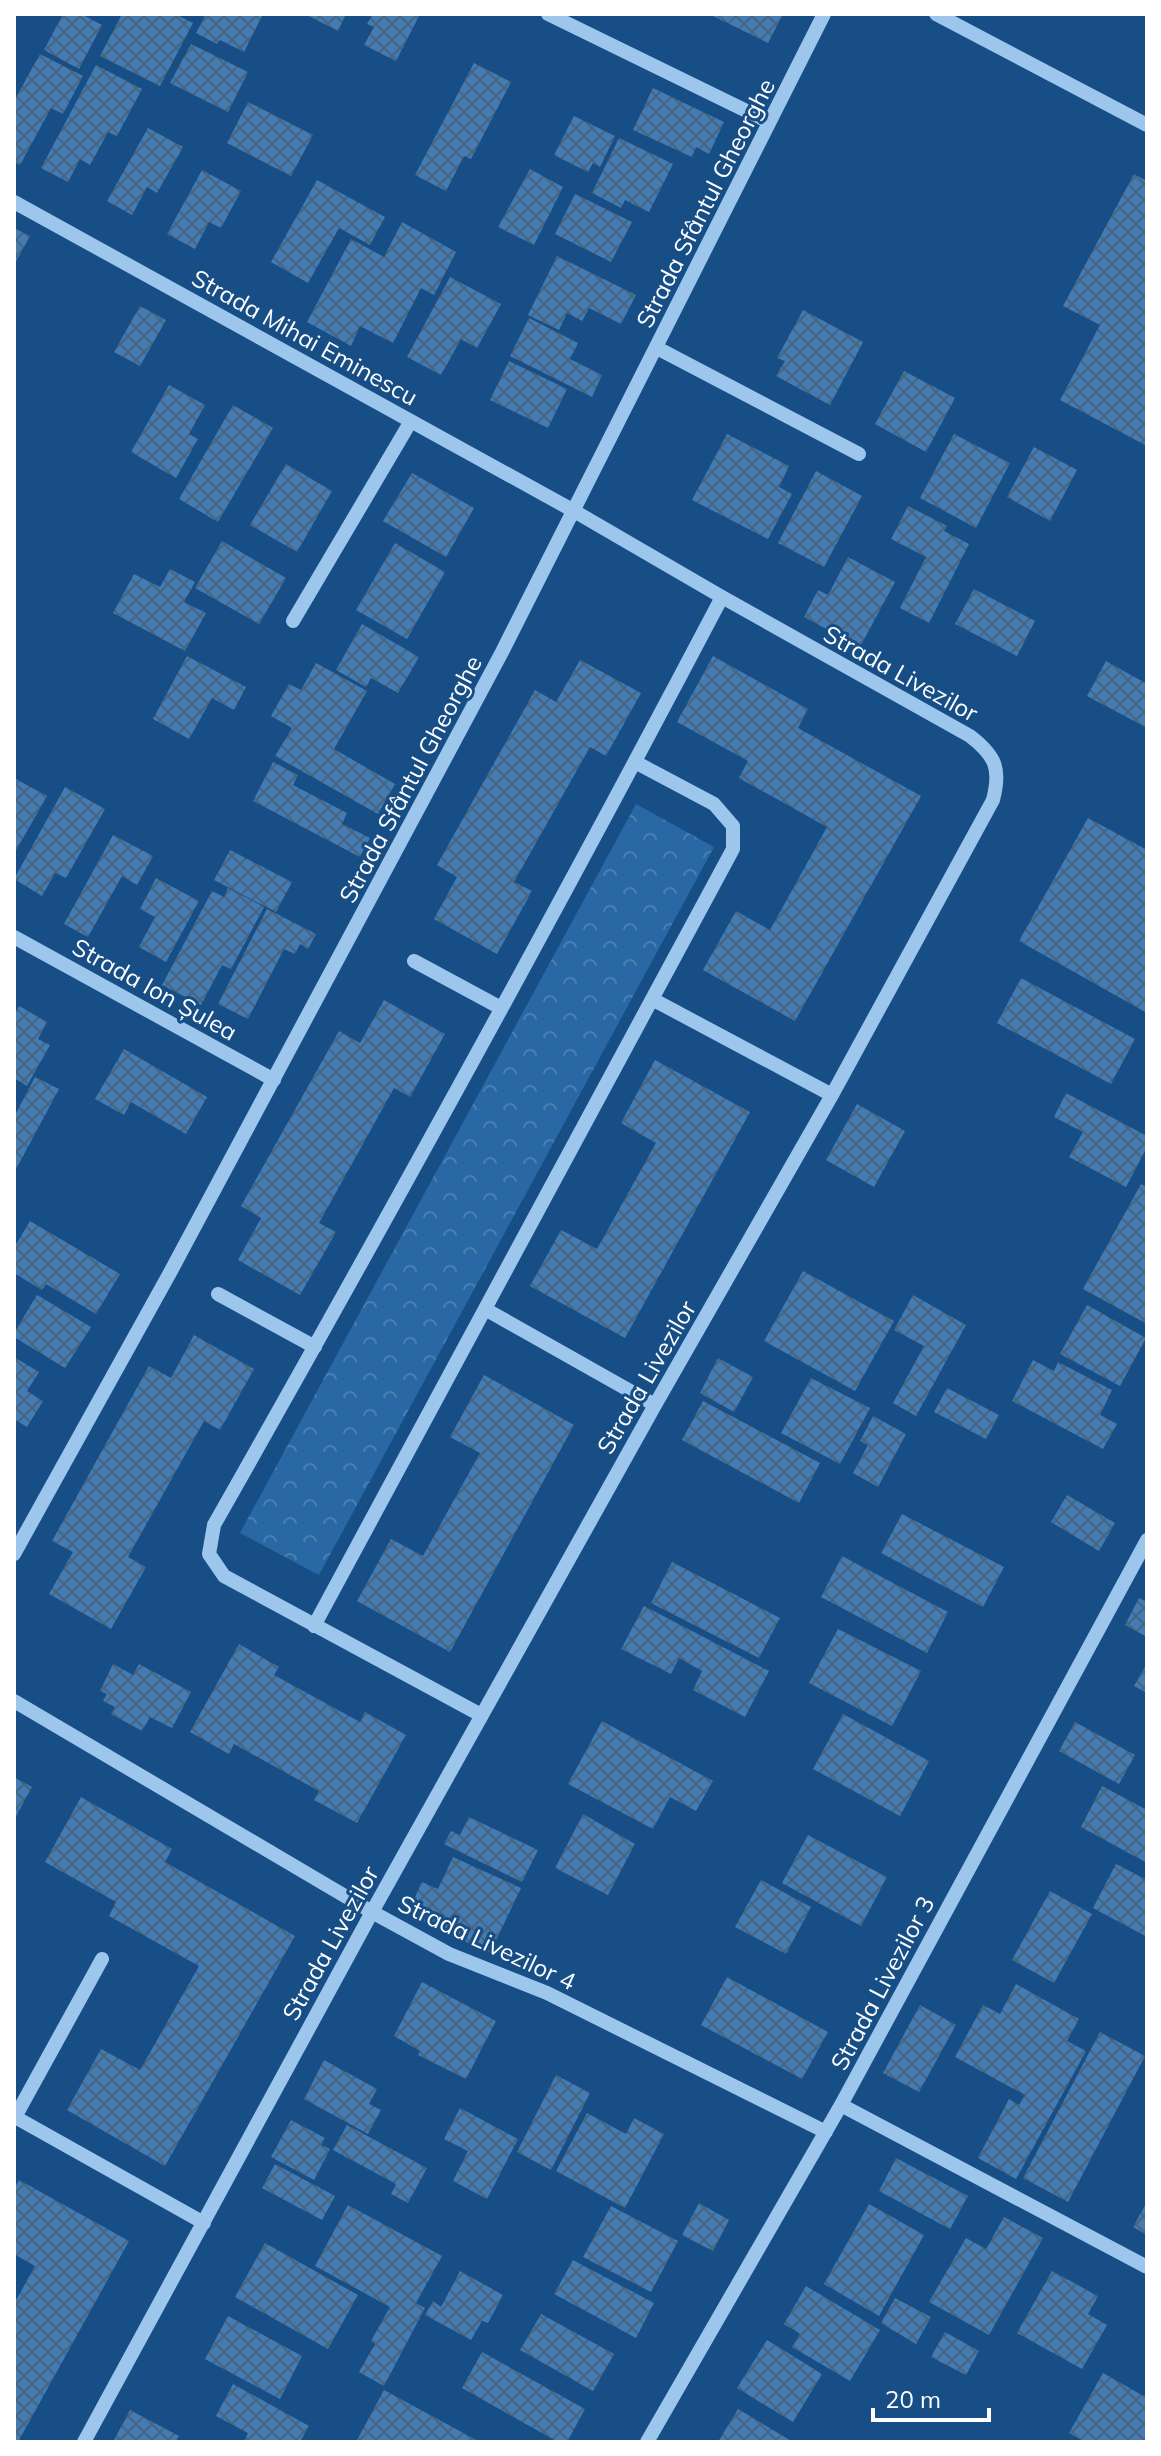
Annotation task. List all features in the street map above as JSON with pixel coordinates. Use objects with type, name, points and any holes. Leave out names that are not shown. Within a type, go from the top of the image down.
[{"type":"street","points":[[548,14],[769,122]]},
{"type":"street","name":"Strada Sfântul Gheorghe","points":[[14,1554],[274,1080],[502,652],[824,14]]},
{"type":"street","points":[[936,14],[1147,125]]},
{"type":"street","name":"Strada Mihai Eminescu","points":[[14,202],[574,511]]},
{"type":"street","points":[[657,348],[859,454]]},
{"type":"street","points":[[293,621],[411,421]]},
{"type":"street","name":"Strada Livezilor","points":[[84,2442],[481,1715],[832,1095],[993,800],[997,783],[996,765],[988,749],[970,736],[574,511]]},
{"type":"street","points":[[481,1715],[224,1576],[209,1554],[214,1525],[501,1008],[722,597]]},
{"type":"street","points":[[314,1626],[733,849],[733,826],[714,804],[635,762]]},
{"type":"street","name":"Strada Ion Șulea","points":[[14,937],[274,1080]]},
{"type":"street","points":[[414,961],[501,1008]]},
{"type":"street","points":[[652,999],[832,1095]]},
{"type":"street","points":[[218,1294],[315,1347]]},
{"type":"street","points":[[485,1309],[655,1405]]},
{"type":"street","name":"Strada Livezilor 3","points":[[647,2442],[841,2105],[1147,1540]]},
{"type":"street","name":"Strada Livezilor 4","points":[[14,1701],[372,1912],[449,1954],[547,1993],[826,2132]]},
{"type":"street","points":[[102,1959],[15,2118],[204,2223]]},
{"type":"street","points":[[841,2105],[1147,2267]]},
{"type":"green space","points":[[636,804],[714,847],[319,1575],[240,1533]]},
{"type":"building","points":[[63,14],[81,14],[102,25],[79,69],[44,50]]},
{"type":"building","points":[[122,14],[175,14],[193,23],[160,86],[100,56]]},
{"type":"building","points":[[206,14],[263,14],[244,52],[220,40],[217,44],[196,33]]},
{"type":"building","points":[[305,14],[346,14],[338,31]]},
{"type":"building","points":[[373,14],[420,14],[396,61],[364,45],[374,27],[367,24]]},
{"type":"building","points":[[709,14],[783,14],[768,43]]},
{"type":"building","points":[[191,44],[248,72],[228,112],[170,83]]},
{"type":"building","points":[[40,54],[83,76],[63,114],[51,108],[20,165],[14,162],[14,101]]},
{"type":"building","points":[[474,63],[511,82],[471,159],[464,156],[446,191],[415,175]]},
{"type":"building","points":[[96,65],[142,89],[117,136],[108,132],[90,165],[80,159],[68,182],[41,168]]},
{"type":"building","points":[[653,88],[724,122],[709,154],[696,147],[692,157],[633,130]]},
{"type":"building","points":[[248,102],[313,135],[291,176],[227,143]]},
{"type":"building","points":[[574,116],[615,136],[600,167],[593,163],[588,172],[554,155]]},
{"type":"building","points":[[148,128],[183,147],[157,193],[147,187],[132,215],[107,201]]},
{"type":"building","points":[[619,138],[673,164],[649,212],[625,200],[621,208],[592,193]]},
{"type":"building","points":[[530,169],[563,187],[534,245],[498,227]]},
{"type":"building","points":[[202,170],[241,191],[221,228],[209,222],[195,249],[167,234]]},
{"type":"building","points":[[1134,174],[1147,181],[1147,446],[1060,400],[1100,325],[1063,306]]},
{"type":"building","points":[[317,180],[385,217],[370,245],[339,228],[308,283],[271,262]]},
{"type":"building","points":[[575,194],[632,222],[611,262],[555,234]]},
{"type":"building","points":[[402,222],[456,252],[434,295],[421,288],[393,343],[360,326],[351,346],[307,322],[351,239],[384,257]]},
{"type":"building","points":[[14,228],[30,236],[14,265]]},
{"type":"building","points":[[557,256],[636,295],[621,324],[589,308],[582,321],[567,313],[559,330],[528,315]]},
{"type":"building","points":[[450,277],[501,304],[477,348],[461,339],[441,375],[407,357]]},
{"type":"building","points":[[140,306],[166,320],[140,366],[114,352]]},
{"type":"building","points":[[803,310],[863,342],[830,405],[776,376],[785,361],[777,358]]},
{"type":"building","points":[[529,318],[578,343],[570,359],[602,375],[592,397],[510,356]]},
{"type":"building","points":[[509,361],[567,389],[548,428],[490,400]]},
{"type":"building","points":[[904,371],[955,398],[926,452],[875,424]]},
{"type":"building","points":[[169,385],[205,405],[189,434],[198,439],[176,478],[131,452]]},
{"type":"building","points":[[233,405],[273,428],[218,522],[179,499]]},
{"type":"building","points":[[727,434],[789,466],[779,487],[792,494],[768,539],[692,500]]},
{"type":"building","points":[[954,434],[1010,463],[976,528],[920,498]]},
{"type":"building","points":[[1034,447],[1077,470],[1050,521],[1007,497]]},
{"type":"building","points":[[286,464],[332,491],[297,552],[250,525]]},
{"type":"building","points":[[816,471],[862,496],[824,567],[778,543]]},
{"type":"building","points":[[412,473],[474,508],[446,557],[383,521]]},
{"type":"building","points":[[908,506],[947,526],[944,531],[969,544],[929,623],[900,608],[926,557],[891,539]]},
{"type":"building","points":[[222,541],[286,578],[259,624],[195,588]]},
{"type":"building","points":[[395,543],[445,572],[407,639],[356,610]]},
{"type":"building","points":[[848,557],[895,582],[860,647],[804,617],[818,590],[828,595]]},
{"type":"building","points":[[170,569],[195,582],[184,602],[206,613],[185,651],[113,613],[134,574],[160,587]]},
{"type":"building","points":[[974,589],[1035,621],[1017,656],[955,624]]},
{"type":"building","points":[[362,624],[419,657],[398,693],[371,678],[366,687],[336,670]]},
{"type":"building","points":[[187,656],[246,687],[234,710],[212,698],[189,739],[153,719]]},
{"type":"building","points":[[713,656],[808,709],[798,728],[921,796],[795,1021],[703,970],[736,911],[770,930],[827,827],[739,778],[748,761],[677,722]]},
{"type":"building","points":[[580,660],[641,693],[606,756],[590,747],[514,882],[532,891],[497,954],[434,919],[457,877],[437,865],[535,690],[556,702]]},
{"type":"building","points":[[1106,661],[1147,684],[1147,728],[1087,696]]},
{"type":"building","points":[[316,663],[367,691],[334,749],[395,784],[378,814],[275,756],[292,728],[271,716],[289,684],[301,690]]},
{"type":"building","points":[[273,762],[298,775],[293,785],[347,813],[342,824],[370,838],[360,857],[253,801]]},
{"type":"building","points":[[14,778],[47,796],[14,854]]},
{"type":"building","points":[[65,787],[105,809],[66,878],[55,873],[42,896],[14,879]]},
{"type":"building","points":[[1088,818],[1147,850],[1147,1013],[1019,941]]},
{"type":"building","points":[[113,835],[153,856],[137,885],[122,876],[88,937],[64,924]]},
{"type":"building","points":[[230,850],[292,882],[276,912],[214,880]]},
{"type":"building","points":[[156,878],[199,901],[166,962],[139,947],[155,917],[140,909]]},
{"type":"building","points":[[228,888],[264,907],[231,969],[222,965],[201,1005],[162,985],[212,891],[224,897]]},
{"type":"building","points":[[267,909],[316,934],[308,949],[300,944],[295,954],[284,949],[248,1019],[218,1004]]},
{"type":"building","points":[[1021,978],[1135,1039],[1111,1084],[997,1023]]},
{"type":"building","points":[[384,1000],[445,1034],[410,1097],[394,1088],[319,1223],[336,1232],[300,1295],[238,1260],[261,1218],[241,1206],[339,1031],[360,1043]]},
{"type":"building","points":[[19,1006],[47,1022],[38,1039],[50,1045],[27,1086],[14,1078],[14,1016]]},
{"type":"building","points":[[124,1049],[207,1097],[186,1134],[131,1102],[124,1115],[95,1099]]},
{"type":"building","points":[[655,1060],[750,1112],[625,1338],[530,1286],[561,1230],[597,1249],[656,1143],[621,1123]]},
{"type":"building","points":[[35,1077],[59,1089],[14,1173],[14,1117]]},
{"type":"building","points":[[1066,1093],[1147,1136],[1147,1147],[1126,1187],[1069,1157],[1083,1132],[1054,1117]]},
{"type":"building","points":[[857,1104],[905,1131],[874,1187],[826,1160]]},
{"type":"building","points":[[1141,1184],[1147,1187],[1147,1324],[1083,1289]]},
{"type":"building","points":[[30,1221],[120,1274],[96,1314],[46,1284],[42,1290],[14,1273],[14,1248]]},
{"type":"building","points":[[803,1271],[894,1321],[855,1391],[764,1341]]},
{"type":"building","points":[[37,1295],[91,1327],[65,1368],[14,1337]]},
{"type":"building","points":[[913,1295],[966,1325],[916,1416],[893,1403],[924,1346],[894,1330]]},
{"type":"building","points":[[1087,1305],[1146,1338],[1120,1386],[1060,1354]]},
{"type":"building","points":[[194,1335],[254,1369],[220,1430],[204,1421],[128,1557],[146,1567],[111,1629],[49,1594],[73,1552],[52,1541],[149,1366],[171,1378]]},
{"type":"building","points":[[14,1357],[39,1372],[27,1391],[43,1401],[27,1427],[14,1419]]},
{"type":"building","points":[[718,1358],[753,1377],[734,1412],[700,1393]]},
{"type":"building","points":[[1033,1360],[1054,1371],[1058,1362],[1112,1390],[1100,1415],[1117,1424],[1103,1449],[1012,1401]]},
{"type":"building","points":[[484,1375],[574,1425],[450,1652],[357,1601],[391,1539],[423,1556],[480,1453],[450,1437]]},
{"type":"building","points":[[811,1378],[870,1408],[840,1464],[781,1433]]},
{"type":"building","points":[[947,1388],[999,1415],[986,1439],[934,1412]]},
{"type":"building","points":[[703,1401],[820,1463],[799,1503],[682,1440]]},
{"type":"building","points":[[873,1416],[906,1434],[878,1487],[853,1473],[868,1445],[860,1441]]},
{"type":"building","points":[[1067,1495],[1115,1523],[1099,1551],[1051,1522]]},
{"type":"building","points":[[902,1514],[1004,1567],[983,1607],[881,1553]]},
{"type":"building","points":[[842,1556],[948,1612],[927,1653],[821,1597]]},
{"type":"building","points":[[672,1562],[780,1618],[759,1658],[651,1603]]},
{"type":"building","points":[[1139,1598],[1147,1602],[1147,1637],[1125,1625]]},
{"type":"building","points":[[644,1606],[769,1671],[745,1717],[693,1690],[702,1671],[679,1658],[671,1674],[621,1649]]},
{"type":"building","points":[[838,1629],[921,1671],[892,1726],[809,1683]]},
{"type":"building","points":[[239,1644],[279,1667],[274,1675],[360,1722],[365,1712],[406,1735],[357,1823],[314,1800],[319,1791],[234,1744],[229,1754],[190,1732]]},
{"type":"building","points":[[1147,1663],[1147,1693],[1134,1686]]},
{"type":"building","points":[[113,1664],[133,1675],[139,1664],[191,1692],[172,1728],[150,1717],[142,1731],[111,1714],[115,1707],[103,1701],[107,1694],[100,1691]]},
{"type":"building","points":[[843,1714],[929,1761],[900,1816],[813,1769]]},
{"type":"building","points":[[602,1721],[713,1781],[696,1811],[670,1797],[653,1829],[568,1784]]},
{"type":"building","points":[[1075,1722],[1135,1755],[1119,1784],[1059,1751]]},
{"type":"building","points":[[14,1777],[32,1787],[14,1820]]},
{"type":"building","points":[[1102,1786],[1147,1810],[1147,1863],[1081,1827]]},
{"type":"building","points":[[81,1797],[172,1849],[165,1862],[295,1936],[165,2166],[67,2110],[101,2049],[140,2070],[199,1966],[109,1916],[116,1902],[45,1862]]},
{"type":"building","points":[[583,1814],[635,1844],[608,1895],[555,1868]]},
{"type":"building","points":[[469,1817],[538,1850],[522,1882],[444,1844],[451,1831],[460,1835]]},
{"type":"building","points":[[808,1835],[887,1877],[861,1926],[782,1883]]},
{"type":"building","points":[[453,1857],[521,1888],[490,1953],[407,1914],[422,1882],[438,1889]]},
{"type":"building","points":[[1116,1864],[1147,1880],[1147,1937],[1093,1908]]},
{"type":"building","points":[[761,1880],[811,1907],[786,1954],[735,1927]]},
{"type":"building","points":[[1050,1891],[1092,1914],[1054,1983],[1012,1960]]},
{"type":"building","points":[[727,1977],[828,2032],[802,2079],[701,2025]]},
{"type":"building","points":[[422,1982],[496,2021],[466,2079],[418,2055],[420,2051],[394,2036]]},
{"type":"building","points":[[1016,1984],[1079,2019],[1067,2041],[1086,2051],[1016,2179],[978,2158],[1009,2099],[1019,2105],[1025,2095],[955,2057],[983,2005],[1000,2014]]},
{"type":"building","points":[[920,2005],[956,2025],[919,2092],[883,2073]]},
{"type":"building","points":[[1100,2032],[1145,2056],[1068,2202],[1023,2178]]},
{"type":"building","points":[[324,2060],[377,2089],[369,2104],[381,2110],[368,2134],[304,2099]]},
{"type":"building","points":[[556,2075],[590,2093],[551,2170],[517,2152]]},
{"type":"building","points":[[460,2108],[518,2139],[487,2199],[453,2181],[468,2151],[444,2139]]},
{"type":"building","points":[[587,2113],[626,2134],[634,2118],[664,2134],[625,2208],[556,2171]]},
{"type":"building","points":[[291,2120],[325,2138],[321,2145],[330,2149],[314,2180],[271,2157]]},
{"type":"building","points":[[347,2125],[427,2168],[408,2203],[391,2194],[396,2184],[333,2150]]},
{"type":"building","points":[[896,2158],[968,2196],[950,2229],[879,2191]]},
{"type":"building","points":[[275,2164],[335,2196],[322,2220],[262,2188]]},
{"type":"building","points":[[19,2180],[129,2241],[18,2442],[14,2442],[14,2304],[35,2266],[14,2254],[14,2189]]},
{"type":"building","points":[[1147,2202],[1147,2235],[1133,2227]]},
{"type":"building","points":[[699,2203],[729,2220],[713,2251],[682,2235]]},
{"type":"building","points":[[869,2204],[924,2235],[879,2316],[824,2284]]},
{"type":"building","points":[[348,2205],[442,2256],[416,2303],[425,2308],[384,2386],[359,2372],[375,2344],[371,2341],[390,2307],[315,2266]]},
{"type":"building","points":[[611,2206],[678,2241],[651,2292],[583,2257]]},
{"type":"building","points":[[1004,2217],[1043,2238],[989,2335],[929,2302],[966,2238],[986,2249]]},
{"type":"building","points":[[265,2243],[358,2295],[328,2349],[235,2297]]},
{"type":"building","points":[[573,2260],[654,2303],[636,2338],[554,2294]]},
{"type":"building","points":[[460,2271],[503,2295],[488,2323],[482,2321],[471,2340],[425,2315],[433,2301],[441,2307]]},
{"type":"building","points":[[1052,2271],[1098,2296],[1088,2314],[1107,2325],[1082,2369],[1017,2333]]},
{"type":"building","points":[[806,2286],[880,2330],[850,2381],[792,2347],[800,2334],[784,2324]]},
{"type":"building","points":[[895,2298],[931,2317],[916,2344],[881,2323]]},
{"type":"building","points":[[541,2314],[614,2354],[593,2391],[520,2350]]},
{"type":"building","points":[[228,2316],[302,2356],[280,2399],[205,2359]]},
{"type":"building","points":[[945,2332],[979,2351],[966,2375],[931,2357]]},
{"type":"building","points":[[767,2340],[822,2374],[793,2422],[737,2388]]},
{"type":"building","points":[[482,2352],[585,2409],[567,2442],[558,2442],[462,2388]]},
{"type":"building","points":[[1103,2373],[1147,2398],[1147,2442],[1085,2442],[1069,2433]]},
{"type":"building","points":[[233,2384],[309,2426],[300,2442],[244,2442],[248,2433],[216,2416]]},
{"type":"building","points":[[384,2390],[480,2442],[356,2442]]},
{"type":"building","points":[[738,2409],[793,2442],[718,2442]]},
{"type":"building","points":[[130,2410],[179,2436],[175,2442],[113,2442]]}]
